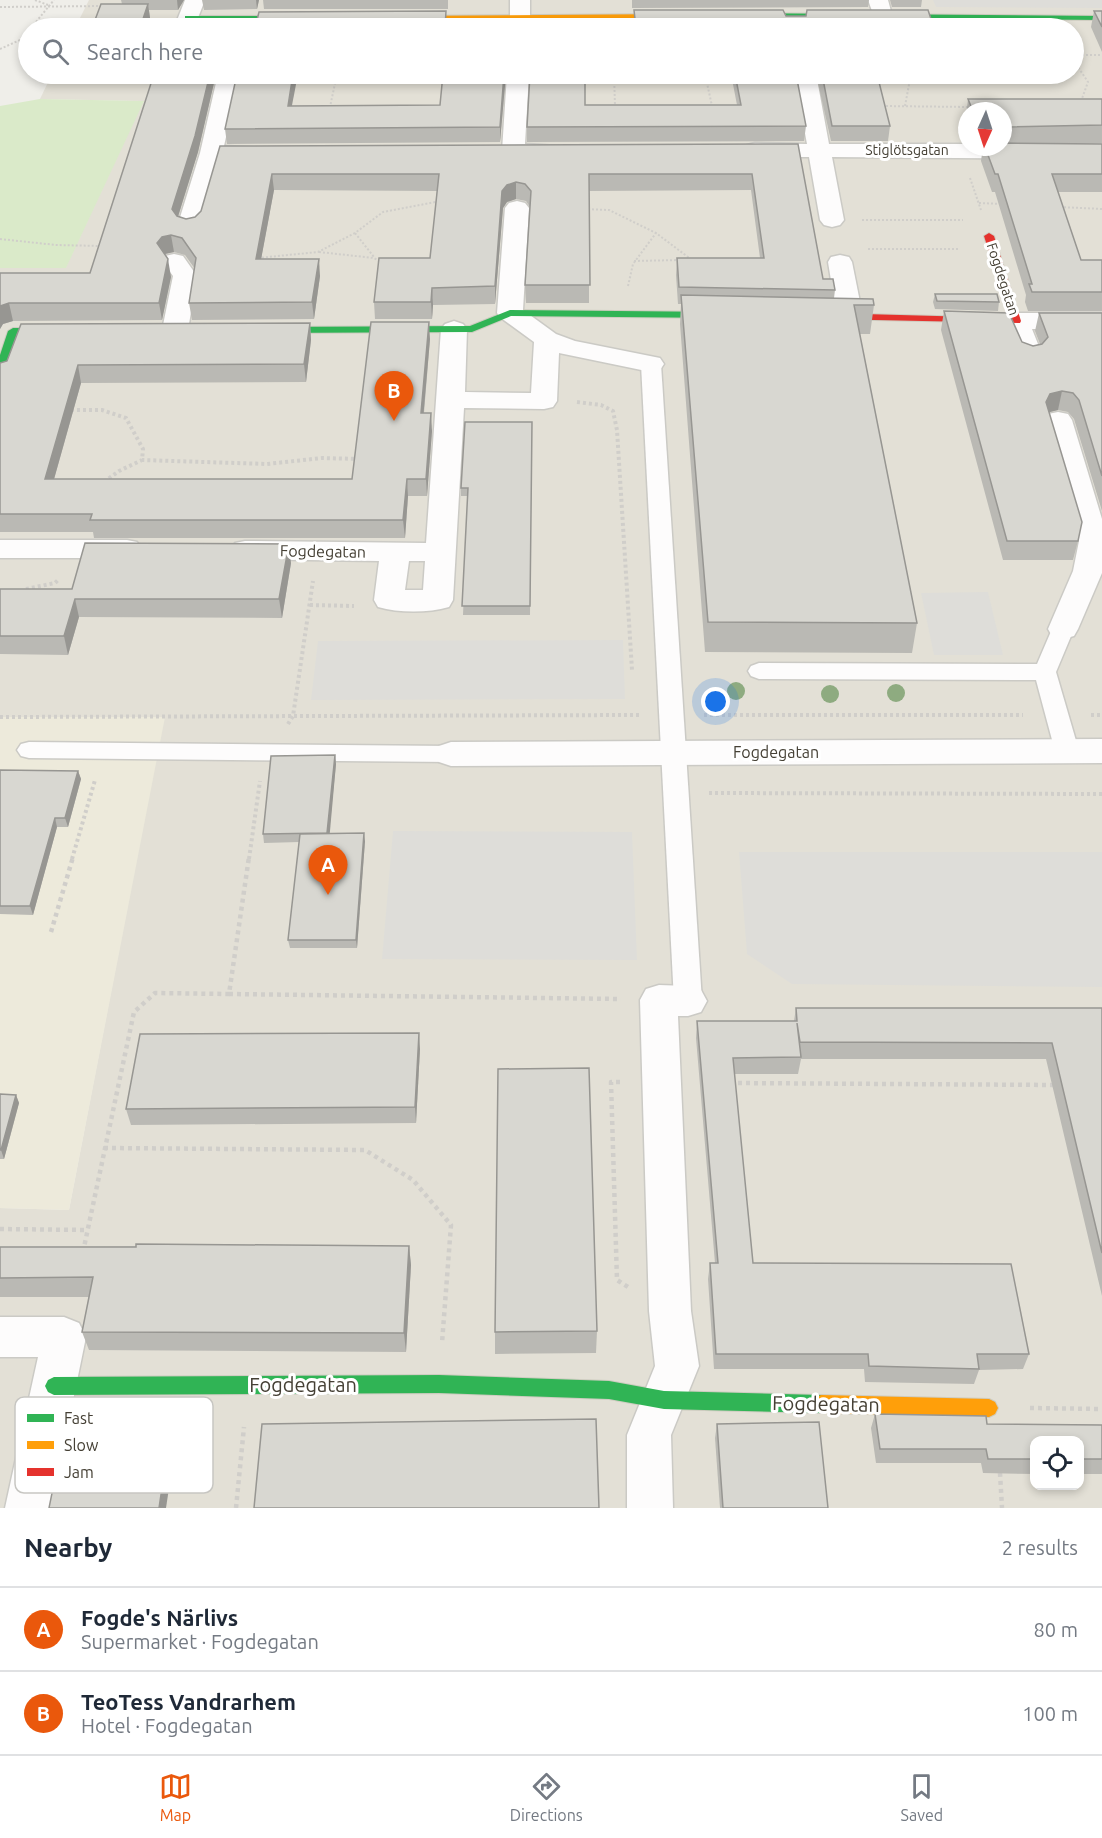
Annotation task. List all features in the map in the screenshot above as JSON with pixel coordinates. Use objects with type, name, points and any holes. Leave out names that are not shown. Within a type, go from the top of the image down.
[{"type":"street","points":[[817,18],[880,7],[1102,18]]},
{"type":"street","points":[[189,15],[210,18]]},
{"type":"street","points":[[389,18],[520,15],[687,16]]},
{"type":"street","points":[[722,16],[746,18]]},
{"type":"street","points":[[189,227],[211,153],[227,84]]},
{"type":"street","points":[[516,84],[502,151],[571,151]]},
{"type":"street","points":[[807,84],[832,220]]},
{"type":"street","name":"Stiglötsgatan","points":[[729,150],[958,151]]},
{"type":"street","name":"Stiglötsgatan","points":[[1012,151],[1102,152]]},
{"type":"street","points":[[211,153],[279,153]]},
{"type":"street","points":[[510,313],[517,208]]},
{"type":"street","name":"Fogdegatan","points":[[991,243],[1029,354]]},
{"type":"street","points":[[174,261],[184,276],[175,330]]},
{"type":"street","points":[[840,262],[850,317]]},
{"type":"street","points":[[510,313],[547,339],[568,347],[651,364]]},
{"type":"street","points":[[257,330],[472,329],[510,313],[734,315]]},
{"type":"street","name":"Fogdegatan","points":[[815,316],[1102,321]]},
{"type":"street","points":[[394,552],[389,600],[438,600],[451,400],[453,329]]},
{"type":"street","points":[[0,372],[13,332],[71,331]]},
{"type":"street","points":[[451,400],[544,401],[547,339]]},
{"type":"street","points":[[1058,420],[1098,541],[1063,629]]},
{"type":"street","points":[[0,549],[150,549]]},
{"type":"street","name":"Fogdegatan","points":[[222,550],[440,552]]},
{"type":"street","name":"Fogdegatan","points":[[451,754],[1102,751]]},
{"type":"street","points":[[650,1508],[649,1435],[677,1366],[670,1311],[662,1083],[673,1000]]},
{"type":"street","points":[[0,1337],[64,1337],[52,1397]]},
{"type":"street","name":"Fogdegatan","points":[[54,1386],[439,1384],[609,1390],[664,1400],[989,1408]]},
{"type":"street","points":[[28,1508],[31,1493]]},
{"type":"lane","points":[[651,364],[675,793],[673,1000]]},
{"type":"lane","points":[[1063,629],[1045,672],[1067,751]]},
{"type":"lane","points":[[759,671],[1045,672]]},
{"type":"lane","points":[[29,750],[451,754]]},
{"type":"path","points":[[35,0],[51,6]]},
{"type":"path","points":[[40,18],[54,0]]},
{"type":"path","points":[[0,7],[110,7]]},
{"type":"path","points":[[0,49],[18,41]]},
{"type":"path","points":[[1084,54],[1102,55]]},
{"type":"path","points":[[1079,107],[1088,82],[1084,76]]},
{"type":"path","points":[[330,107],[335,84]]},
{"type":"path","points":[[614,84],[615,106],[626,106]]},
{"type":"path","points":[[707,84],[712,106]]},
{"type":"path","points":[[905,106],[909,84]]},
{"type":"path","points":[[701,106],[720,107]]},
{"type":"path","points":[[878,106],[958,107]]},
{"type":"path","points":[[319,107],[340,107]]},
{"type":"path","points":[[963,156],[982,211]]},
{"type":"path","points":[[318,252],[355,233],[383,212],[432,201],[442,201]]},
{"type":"path","points":[[979,202],[1012,204]]},
{"type":"path","points":[[1057,207],[1102,209]]},
{"type":"path","points":[[517,208],[609,210],[656,233],[692,260],[634,261]]},
{"type":"path","points":[[832,220],[973,220]]},
{"type":"path","points":[[355,233],[375,258],[384,264]]},
{"type":"path","points":[[0,239],[56,245],[103,246]]},
{"type":"path","points":[[863,249],[991,243]]},
{"type":"path","points":[[252,258],[272,258],[318,252],[375,258]]},
{"type":"path","points":[[544,401],[601,405],[613,411],[617,430],[632,670]]},
{"type":"path","points":[[69,410],[102,410],[126,418],[143,449],[142,460],[267,464],[322,458],[366,459]]},
{"type":"path","points":[[229,994],[263,764],[293,716],[318,551]]},
{"type":"path","points":[[310,605],[372,606],[389,600]]},
{"type":"path","points":[[0,717],[1102,715]]},
{"type":"path","points":[[51,932],[104,751]]},
{"type":"path","points":[[675,793],[1102,794]]},
{"type":"path","points":[[80,1262],[134,1012],[155,993],[673,1000]]},
{"type":"path","points":[[670,1311],[617,1280],[611,1082],[1066,1085]]},
{"type":"path","points":[[104,1148],[365,1150],[413,1180],[451,1225],[439,1384]]},
{"type":"path","points":[[0,1229],[87,1230]]},
{"type":"path","points":[[236,1508],[249,1384]]},
{"type":"path","points":[[989,1408],[1102,1409]]},
{"type":"path","points":[[1000,1473],[1002,1508]]},
{"type":"shaded area","points":[[89,0],[1102,0],[1102,1508],[0,1508],[0,1208],[69,1210],[164,717],[0,717],[0,268],[66,267],[143,101],[40,99],[47,84],[1084,84],[1084,18],[80,18]]},
{"type":"shaded area","points":[[933,0],[1102,0],[1102,8],[936,7]]},
{"type":"shaded area","points":[[988,592],[1003,655],[934,655],[921,593]]},
{"type":"shaded area","points":[[623,640],[625,699],[311,700],[318,641]]},
{"type":"shaded area","points":[[0,717],[165,717],[69,1210],[0,1208]]},
{"type":"shaded area","points":[[393,831],[632,832],[637,960],[382,959]]},
{"type":"shaded area","points":[[739,852],[1102,852],[1102,987],[792,984],[747,954]]},
{"type":"green space","points":[[40,99],[144,101],[66,268],[0,268],[0,106]]},
{"type":"building","points":[[101,4],[148,4],[143,18],[96,18]]},
{"type":"building","points":[[634,10],[783,10],[786,16],[806,16],[807,10],[928,10],[931,18],[635,18]]},
{"type":"building","points":[[446,11],[446,18],[258,18],[259,12]]},
{"type":"building","points":[[1094,11],[1102,11],[1102,27]]},
{"type":"building","points":[[151,84],[208,84],[195,136],[172,209],[177,216],[186,219],[195,217],[201,211],[220,146],[798,144],[823,279],[833,279],[835,290],[679,287],[677,258],[764,258],[752,174],[589,174],[590,285],[525,285],[531,191],[525,184],[516,182],[507,185],[502,191],[495,286],[432,288],[431,302],[374,302],[379,258],[430,258],[439,174],[272,174],[256,259],[319,259],[312,302],[189,303],[196,258],[182,238],[171,235],[162,237],[157,243],[168,259],[159,303],[9,303],[0,306],[0,273],[90,273]]},
{"type":"building","points":[[235,84],[291,84],[288,106],[440,105],[442,84],[503,84],[500,127],[225,129]]},
{"type":"building","points":[[529,84],[585,84],[585,105],[741,105],[737,84],[798,84],[806,126],[527,127]]},
{"type":"building","points":[[824,84],[880,84],[890,126],[832,126]]},
{"type":"building","points":[[968,99],[1102,99],[1102,125],[1012,127],[1012,102],[969,102]]},
{"type":"building","points":[[1012,143],[1102,144],[1102,174],[1052,174],[1081,260],[1102,260],[1102,292],[1032,292],[1029,284],[1032,284],[998,174],[995,174],[988,156],[1012,156]]},
{"type":"building","points":[[935,294],[997,294],[999,302],[937,301]]},
{"type":"building","points":[[681,295],[873,299],[874,305],[854,305],[917,623],[708,622]]},
{"type":"building","points":[[944,311],[1009,313],[1022,342],[1033,346],[1042,344],[1048,337],[1039,313],[1102,313],[1102,476],[1079,400],[1073,393],[1062,391],[1050,394],[1046,402],[1082,522],[1078,541],[1007,541]]},
{"type":"building","points":[[371,322],[429,322],[421,413],[431,413],[426,479],[407,479],[403,520],[90,520],[92,514],[0,514],[0,363],[7,361],[21,324],[310,323],[304,364],[78,365],[45,479],[352,479]]},
{"type":"building","points":[[465,422],[532,422],[530,606],[462,606],[468,488],[461,488]]},
{"type":"building","points":[[85,543],[289,544],[279,599],[75,599],[64,636],[0,636],[0,589],[72,589]]},
{"type":"building","points":[[335,755],[327,833],[263,834],[271,756]]},
{"type":"building","points":[[0,770],[78,771],[65,818],[55,818],[30,906],[0,906]]},
{"type":"building","points":[[364,833],[356,940],[288,940],[300,834]]},
{"type":"building","points":[[796,1008],[1102,1008],[1102,1253],[1052,1043],[800,1042],[797,1023],[801,1057],[733,1058],[753,1263],[1011,1264],[1029,1354],[977,1354],[979,1369],[869,1366],[868,1354],[716,1354],[710,1263],[718,1263],[697,1021],[797,1021]]},
{"type":"building","points":[[419,1033],[415,1107],[126,1109],[140,1034]]},
{"type":"building","points":[[589,1068],[597,1331],[495,1332],[498,1069]]},
{"type":"building","points":[[0,1094],[16,1095],[1,1150],[0,1150]]},
{"type":"building","points":[[136,1244],[409,1246],[404,1333],[82,1332],[93,1277],[0,1278],[0,1247],[136,1247]]},
{"type":"building","points":[[875,1414],[986,1416],[987,1424],[1102,1425],[1102,1459],[1084,1459],[1084,1436],[1030,1436],[1030,1459],[988,1459],[986,1449],[880,1449]]},
{"type":"building","points":[[596,1419],[599,1508],[254,1508],[262,1424]]},
{"type":"building","points":[[819,1422],[828,1508],[723,1508],[717,1424]]},
{"type":"building","points":[[52,1493],[161,1493],[159,1508],[49,1508]]},
{"type":"traffic: fast","points":[[741,15],[1102,18]]},
{"type":"traffic: fast","points":[[188,18],[302,18]]},
{"type":"traffic: fast","points":[[266,330],[472,329],[510,313],[724,315]]},
{"type":"traffic: fast","points":[[0,372],[13,331],[61,331]]},
{"type":"traffic: fast","points":[[54,1386],[439,1384],[609,1390],[664,1400],[821,1404]]},
{"type":"traffic: slow","points":[[402,18],[677,16]]},
{"type":"traffic: slow","points":[[821,1404],[989,1408]]},
{"type":"traffic: jam","points":[[827,316],[1016,321],[989,236]]},
{"type":"place","name":"TeoTess Vandrarhem","points":[[394,421]]},
{"type":"place","name":"Fogde's Närlivs","points":[[328,895]]}]
